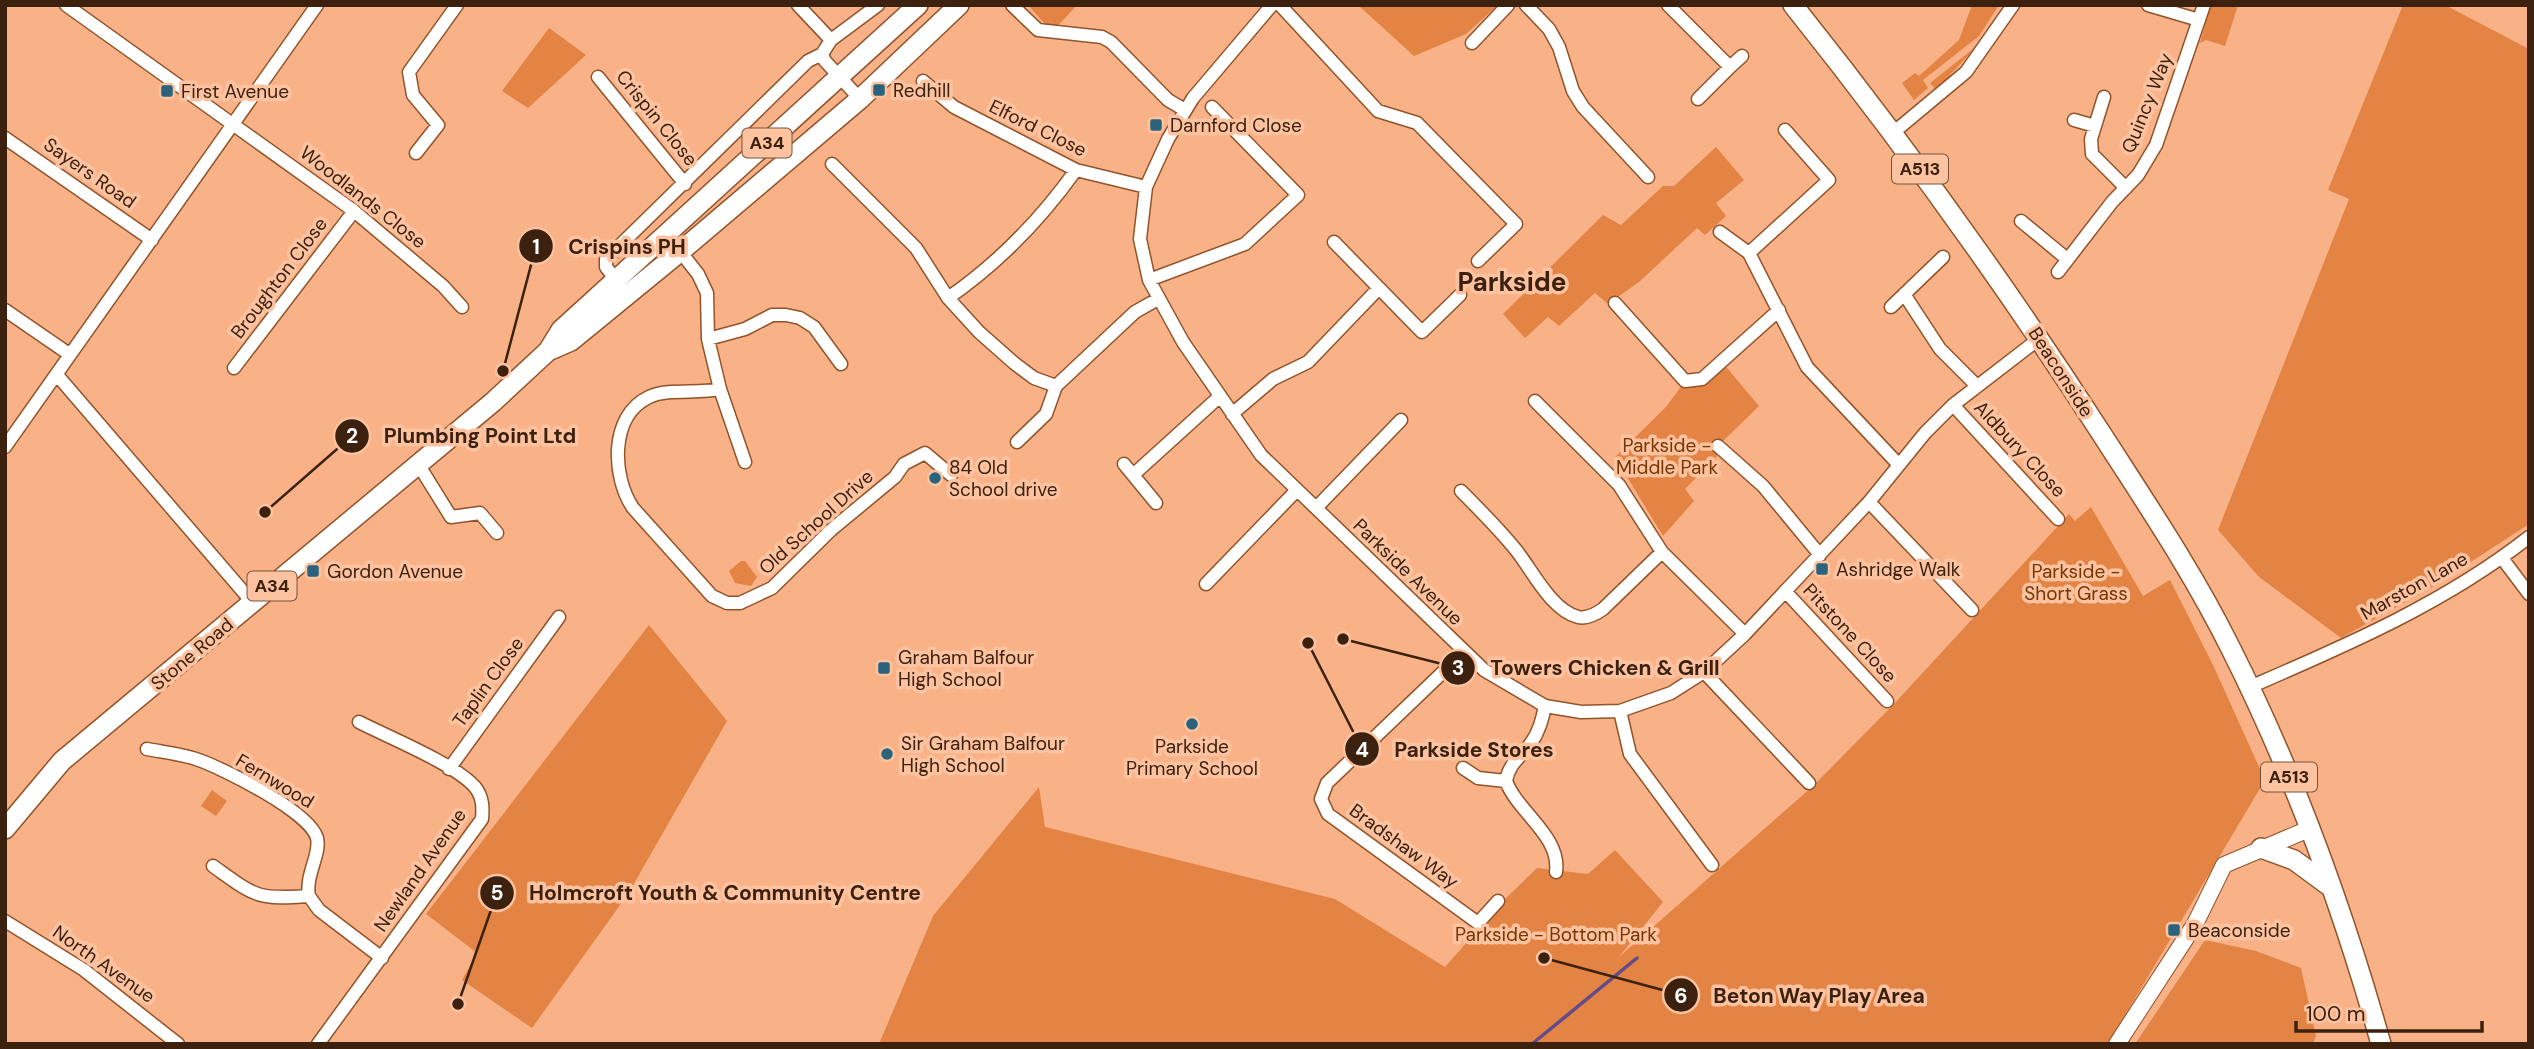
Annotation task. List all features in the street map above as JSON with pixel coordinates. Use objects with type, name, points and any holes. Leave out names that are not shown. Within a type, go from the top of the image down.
[{"type":"highway","name":"Stone Road","points":[[5,829],[62,761],[418,464],[548,351],[562,330],[918,5]]},
{"type":"highway","name":"Stone Road","points":[[548,351],[571,341],[681,251],[860,99],[960,5]]},
{"type":"highway","name":"Beaconside","points":[[1793,5],[1894,132],[2040,338],[2186,565],[2250,688],[2309,829],[2381,1044]]},
{"type":"highway","points":[[2261,848],[2294,860],[2329,885]]},
{"type":"street","name":"Woodlands Close","points":[[66,5],[354,211],[443,286],[462,307]]},
{"type":"street","points":[[416,153],[439,125],[413,94],[409,72],[457,5]]},
{"type":"street","points":[[799,5],[831,40]]},
{"type":"street","points":[[617,281],[606,267],[606,259],[808,61],[822,54],[831,40],[878,5]]},
{"type":"street","points":[[1012,5],[1038,30],[1102,37],[1111,42],[1168,100],[1185,110]]},
{"type":"street","points":[[1280,5],[1378,111],[1418,122],[1516,224],[1478,261]]},
{"type":"street","points":[[1472,43],[1508,5]]},
{"type":"street","points":[[1526,5],[1549,29],[1559,47],[1573,91],[1583,107],[1648,177]]},
{"type":"street","points":[[1668,5],[1730,67]]},
{"type":"street","points":[[1894,132],[1966,72],[2013,5]]},
{"type":"street","points":[[2148,5],[2199,20]]},
{"type":"street","name":"Quincy Way","points":[[2058,272],[2138,175],[2155,145],[2204,5]]},
{"type":"street","points":[[5,447],[235,125],[315,6]]},
{"type":"street","name":"Parkside Avenue","points":[[1265,7],[1185,110],[1146,187],[1140,239],[1149,280],[1219,397],[1261,455],[1484,670],[1545,706],[1581,712],[1620,711],[1647,704],[1704,672],[1745,634],[1820,555],[1952,405],[2040,338]]},
{"type":"street","points":[[822,54],[825,61],[841,75],[860,99]]},
{"type":"street","points":[[1699,100],[1742,56]]},
{"type":"street","name":"Crispin Close","points":[[598,77],[685,184]]},
{"type":"street","name":"Elford Close","points":[[923,81],[954,107],[1076,170],[1146,187]]},
{"type":"street","points":[[2104,97],[2095,126],[2092,154],[2126,188]]},
{"type":"street","points":[[1149,280],[1245,244],[1298,195],[1212,107]]},
{"type":"street","points":[[2074,120],[2095,126]]},
{"type":"street","points":[[1749,253],[1829,180],[1785,130]]},
{"type":"street","name":"Sayers Road","points":[[5,138],[152,240]]},
{"type":"street","points":[[832,164],[916,248],[948,298],[1014,363],[1034,377],[1056,387]]},
{"type":"street","points":[[948,298],[969,283],[1048,209],[1076,170]]},
{"type":"street","name":"Broughton Close","points":[[234,368],[354,211]]},
{"type":"street","points":[[2021,221],[2067,259]]},
{"type":"street","points":[[1720,232],[1749,253],[1807,367],[1899,466]]},
{"type":"street","points":[[668,236],[681,251],[707,293],[708,339],[720,389],[745,462]]},
{"type":"street","points":[[1334,242],[1422,332],[1460,295]]},
{"type":"street","points":[[1891,307],[1943,257]]},
{"type":"street","points":[[1232,414],[1273,379],[1308,362],[1378,288]]},
{"type":"street","points":[[1904,294],[1940,349],[1977,386]]},
{"type":"street","points":[[1017,442],[1046,414],[1056,387],[1135,312],[1158,299]]},
{"type":"street","points":[[1615,303],[1685,380],[1702,379],[1779,310]]},
{"type":"street","points":[[5,310],[69,354]]},
{"type":"street","points":[[708,339],[745,329],[772,315],[790,315],[814,327],[841,364]]},
{"type":"street","points":[[57,375],[253,603]]},
{"type":"street","name":"Old School Drive","points":[[720,389],[650,397],[626,417],[616,458],[623,493],[633,508],[712,596],[727,603],[755,598],[772,588],[831,530],[895,477],[904,464],[925,453],[951,475]]},
{"type":"street","points":[[1133,475],[1219,397]]},
{"type":"street","points":[[1535,401],[1619,485],[1662,552],[1745,634]]},
{"type":"street","name":"Aldbury Close","points":[[1952,405],[2058,519]]},
{"type":"street","points":[[1315,509],[1401,420]]},
{"type":"street","points":[[1718,446],[1763,486],[1820,555]]},
{"type":"street","points":[[418,464],[451,517],[481,513],[497,533]]},
{"type":"street","points":[[1124,464],[1156,503]]},
{"type":"street","points":[[1206,584],[1297,490]]},
{"type":"street","points":[[1461,491],[1509,542],[1551,597],[1563,609],[1578,617],[1591,616],[1603,610],[1662,552]]},
{"type":"street","points":[[1869,502],[1972,610]]},
{"type":"street","name":"Marston Lane","points":[[2250,688],[2395,621],[2502,558],[2529,537]]},
{"type":"street","points":[[2502,558],[2529,594]]},
{"type":"street","name":"Pitstone Close","points":[[1785,591],[1887,701]]},
{"type":"street","name":"Taplin Close","points":[[449,769],[558,617]]},
{"type":"street","name":"Bradshaw Way","points":[[1464,652],[1327,783],[1321,799],[1328,814],[1478,923],[1498,901]]},
{"type":"street","points":[[1704,672],[1809,783]]},
{"type":"street","points":[[1545,706],[1540,728],[1531,744],[1513,762],[1506,780],[1512,795],[1550,842],[1558,858],[1556,872]]},
{"type":"street","points":[[1620,711],[1630,754],[1712,865]]},
{"type":"street","name":"Newland Avenue","points":[[318,1044],[482,819],[480,795],[474,786],[449,769],[359,722]]},
{"type":"street","name":"Fernwood","points":[[148,749],[195,759],[236,778],[305,819],[314,829],[318,842],[307,878],[309,896]]},
{"type":"street","points":[[1463,768],[1478,778],[1506,780]]},
{"type":"street","points":[[2117,1044],[2195,924],[2224,865],[2309,829]]},
{"type":"street","points":[[213,866],[250,892],[270,899],[309,896],[319,910],[382,958]]},
{"type":"street","name":"North Avenue","points":[[5,920],[84,970],[178,1044]]},
{"type":"green space","points":[[1028,5],[1077,5],[1052,32]]},
{"type":"green space","points":[[1358,5],[1498,5],[1466,34],[1414,56]]},
{"type":"green space","points":[[1972,5],[1999,5],[1979,36],[1923,80],[1928,88],[1914,100],[1902,83],[1915,73],[1919,76],[1959,40]]},
{"type":"green space","points":[[2211,5],[2238,5],[2225,46],[2206,40],[2200,43]]},
{"type":"green space","points":[[2403,5],[2445,5],[2529,49],[2529,524],[2434,586],[2341,638],[2259,577],[2218,530],[2349,199],[2328,190]]},
{"type":"green space","points":[[549,28],[586,55],[528,108],[502,91]]},
{"type":"green space","points":[[1978,45],[1936,90],[1930,83]]},
{"type":"green space","points":[[1716,147],[1744,180],[1716,203],[1726,216],[1705,235],[1697,228],[1639,282],[1608,304],[1595,293],[1559,326],[1548,317],[1525,338],[1503,314],[1603,215],[1621,225],[1663,186],[1674,186]]},
{"type":"green space","name":"Parkside - Middle Park","points":[[1722,362],[1759,406],[1722,442],[1716,458],[1685,489],[1694,501],[1663,536],[1615,457],[1666,407],[1685,381]]},
{"type":"green space","points":[[2091,507],[2143,596],[2170,580],[2213,665],[2265,780],[2108,1044],[879,1044],[933,916],[1039,787],[1045,827],[1335,899],[1445,967],[1504,900],[1537,868],[1588,874],[1615,850],[1663,902],[1619,957],[1813,786],[1893,705],[2069,514],[2075,521]]},
{"type":"green space","points":[[741,561],[745,561],[757,577],[751,586],[735,583],[729,571]]},
{"type":"green space","points":[[649,625],[727,721],[628,894],[532,1028],[462,980],[477,953],[426,914]]},
{"type":"green space","points":[[212,790],[227,801],[216,816],[201,806]]},
{"type":"green space","points":[[2205,940],[2256,951],[2301,968],[2316,1036],[2313,1044],[2135,1044]]},
{"type":"waterway","points":[[1532,1044],[1637,958]]},
{"type":"place","name":"Redhill","points":[[879,90]]},
{"type":"place","name":"First Avenue","points":[[167,91]]},
{"type":"place","name":"Darnford Close","points":[[1156,125]]},
{"type":"place","name":"Crispins PH","points":[[503,371]]},
{"type":"place","name":"84 Old School drive","points":[[935,478]]},
{"type":"place","name":"Plumbing Point Ltd","points":[[265,512]]},
{"type":"place","name":"Ashridge Walk","points":[[1822,569]]},
{"type":"place","name":"Gordon Avenue","points":[[313,571]]},
{"type":"place","name":"Towers Chicken & Grill","points":[[1343,639]]},
{"type":"place","name":"Parkside Stores","points":[[1308,643]]},
{"type":"place","name":"Graham Balfour High School","points":[[884,668]]},
{"type":"place","name":"Parkside Primary School","points":[[1192,724]]},
{"type":"place","name":"Sir Graham Balfour High School","points":[[887,754]]},
{"type":"place","name":"Beaconside","points":[[2174,930]]},
{"type":"place","name":"Beton Way Play Area","points":[[1544,958]]},
{"type":"place","name":"Holmcroft Youth & Community Centre","points":[[458,1004]]},
{"type":"district","name":"Parkside","points":[[1512,282]]},
{"type":"park label","name":"Parkside - Short Grass","points":[[2076,582]]},
{"type":"park label","name":"Parkside - Bottom Park","points":[[1556,934]]}]
